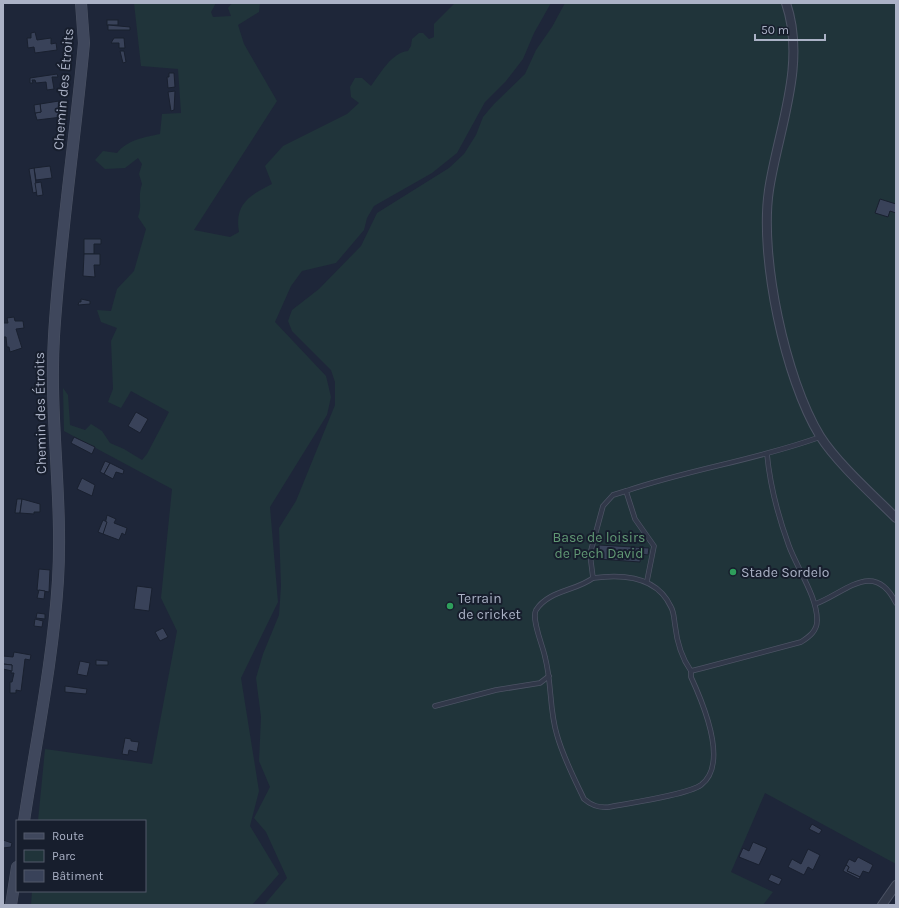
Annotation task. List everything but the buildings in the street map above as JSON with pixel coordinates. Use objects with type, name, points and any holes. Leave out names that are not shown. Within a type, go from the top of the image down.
[{"type":"main road","name":"Chemin des Étroits","points":[[24,820],[43,704],[58,579],[59,532],[54,415],[54,338],[84,43],[81,3]]},
{"type":"main road","points":[[11,905],[16,873]]},
{"type":"street","points":[[786,3],[793,29],[792,66],[780,138],[768,192],[767,234],[770,271],[783,339],[797,385],[810,418],[820,437],[861,483],[896,518]]},
{"type":"street","points":[[882,905],[896,885]]},
{"type":"lane","points":[[593,578],[590,554],[603,506],[613,495],[658,480],[766,454],[820,437]]},
{"type":"lane","points":[[691,671],[801,642],[811,636],[816,628],[818,621],[815,604],[789,547],[774,501],[766,454]]},
{"type":"lane","points":[[626,491],[635,519],[654,546],[647,582]]},
{"type":"lane","points":[[609,576],[637,578],[647,582],[665,597],[672,608],[678,643],[683,660],[691,671],[691,677],[712,736],[714,766],[709,777],[700,786],[693,789],[601,807],[594,806],[584,799],[566,761],[557,735],[551,710],[549,676],[535,622],[535,612],[542,602],[550,596],[586,584],[593,578],[609,576]]},
{"type":"lane","points":[[815,604],[857,582],[874,582],[888,589],[896,603]]},
{"type":"lane","points":[[436,706],[490,692],[540,683],[549,676]]},
{"type":"green space","points":[[134,3],[216,3],[211,12],[213,17],[231,16],[228,8],[232,3],[260,3],[259,12],[238,25],[244,44],[277,101],[194,230],[230,237],[239,232],[238,222],[241,207],[257,192],[272,184],[265,166],[283,146],[347,114],[359,103],[351,97],[350,87],[355,78],[362,78],[371,86],[396,55],[408,51],[411,46],[412,39],[419,33],[423,33],[429,39],[434,37],[434,24],[455,3],[551,3],[534,33],[523,59],[506,81],[485,102],[457,153],[432,173],[374,206],[367,218],[364,230],[336,263],[302,271],[291,286],[275,322],[326,376],[331,397],[327,415],[270,507],[278,602],[241,678],[259,791],[250,826],[279,874],[252,905],[31,905],[32,892],[146,892],[146,820],[38,820],[45,749],[152,764],[177,631],[161,598],[172,489],[64,431],[63,388],[68,395],[70,425],[85,430],[91,424],[102,431],[110,443],[124,449],[142,460],[147,454],[169,412],[131,391],[121,408],[108,402],[113,389],[111,341],[117,328],[101,322],[97,310],[111,311],[117,289],[134,271],[146,229],[138,217],[142,184],[139,174],[142,164],[138,158],[125,168],[105,169],[95,160],[103,151],[117,153],[131,142],[160,134],[162,114],[181,113],[178,69],[141,66]]},
{"type":"green space","name":"Base de loisirs de Pech David","points":[[565,3],[896,3],[896,864],[765,793],[731,872],[773,892],[763,905],[264,905],[287,878],[266,832],[254,818],[270,787],[259,761],[261,717],[256,678],[263,654],[279,615],[281,586],[279,528],[296,501],[335,405],[335,382],[331,370],[292,331],[288,321],[292,310],[319,289],[361,246],[377,213],[449,168],[464,154],[476,135],[483,117],[494,104],[525,74],[536,50],[552,27]]},
{"type":"place","name":"Stade Sordelo","points":[[733,572]]},
{"type":"place","name":"Terrain de cricket","points":[[450,606]]}]
